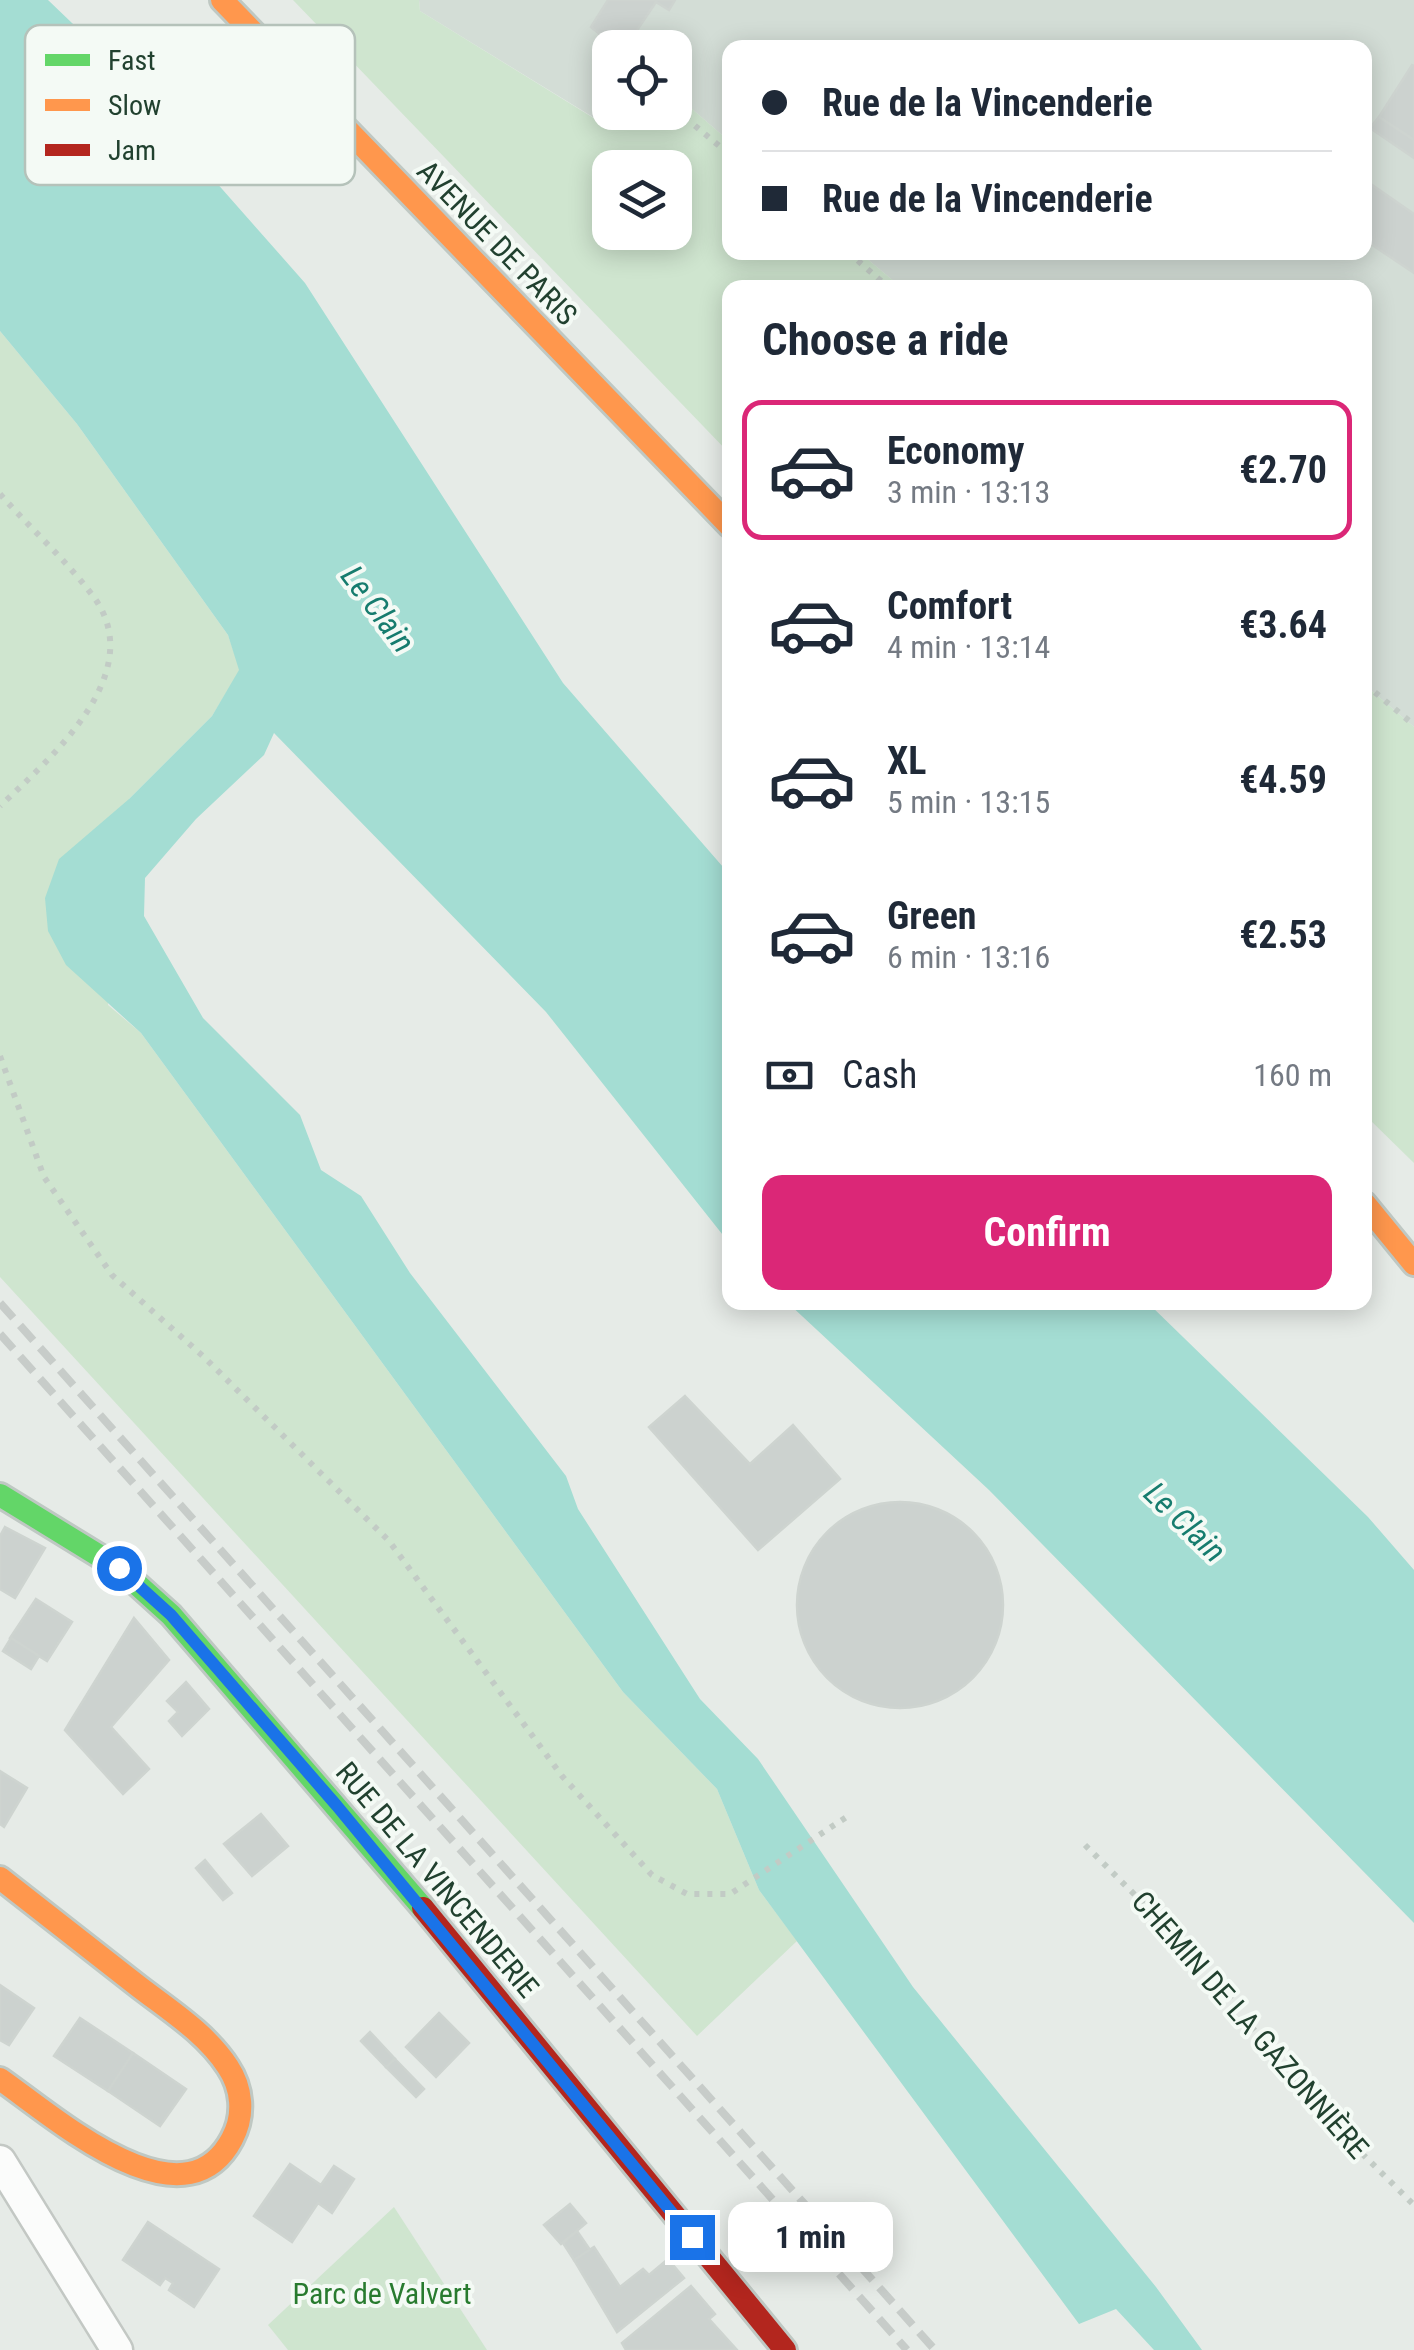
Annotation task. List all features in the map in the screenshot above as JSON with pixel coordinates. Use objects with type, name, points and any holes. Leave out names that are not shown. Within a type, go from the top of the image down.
[{"type":"main road","name":"AVENUE DE PARIS","points":[[222,0],[246,25]]},
{"type":"main road","name":"AVENUE DE PARIS","points":[[355,138],[722,518]]},
{"type":"main road","points":[[1372,1185],[1414,1226]]},
{"type":"main road","points":[[1372,1213],[1414,1264]]},
{"type":"main road","name":"RUE DE LA VINCENDERIE","points":[[0,1495],[119,1568],[171,1615],[387,1865],[785,2350]]},
{"type":"main road","points":[[0,1878],[200,2034],[225,2060],[240,2098],[236,2132],[224,2157],[190,2175],[155,2174],[0,2079]]},
{"type":"street","points":[[0,2160],[117,2350]]},
{"type":"path","points":[[692,123],[722,147]]},
{"type":"path","points":[[857,260],[881,280]]},
{"type":"path","points":[[0,494],[95,598],[112,637],[112,663],[90,707],[32,776],[0,806]]},
{"type":"path","points":[[1372,690],[1414,725]]},
{"type":"path","points":[[0,1056],[44,1177],[112,1276],[204,1358],[390,1541],[562,1776],[652,1875],[670,1887],[718,1897],[730,1894],[848,1816]]},
{"type":"path","name":"CHEMIN DE LA GAZONNIÈRE","points":[[1085,1845],[1206,1966],[1304,2095],[1414,2205]]},
{"type":"shaded area","points":[[419,0],[1414,0],[1414,727],[1372,691],[1372,280],[893,280],[868,260],[1372,260],[1372,40],[722,40],[722,135],[692,109],[692,30],[592,30],[592,116],[420,11]]},
{"type":"green space","points":[[293,0],[419,0],[420,11],[592,117],[592,130],[692,130],[692,109],[722,135],[722,260],[868,260],[893,280],[722,280],[722,446],[355,64],[355,25],[317,25]]},
{"type":"green space","points":[[0,331],[77,424],[228,635],[240,670],[212,716],[129,799],[108,1005],[141,1033],[623,1692],[717,1789],[759,1890],[797,1941],[697,2036],[0,1277]]},
{"type":"green space","points":[[1372,691],[1414,727],[1414,1163],[1372,1122]]},
{"type":"green space","name":"Parc de Valvert","points":[[394,2207],[487,2350],[288,2350],[268,2325]]},
{"type":"water","name":"Le Clain","points":[[0,0],[48,0],[74,25],[25,25],[25,185],[219,185],[305,283],[563,683],[722,866],[722,1234],[546,1012],[274,733],[264,755],[196,819],[145,878],[144,916],[203,1018],[300,1115],[321,1170],[361,1196],[410,1273],[566,1476],[578,1509],[700,1699],[758,1759],[913,1987],[1156,2287],[1202,2350],[1154,2350],[1116,2309],[1079,2324],[759,1890],[717,1789],[623,1692],[141,1033],[66,965],[48,931],[45,898],[59,859],[129,799],[212,716],[239,670],[228,635],[77,424],[0,331]]},
{"type":"water","name":"Le Clain","points":[[796,1310],[1155,1310],[1368,1517],[1414,1570],[1414,1923],[989,1490]]},
{"type":"building","points":[[608,0],[675,0],[669,10],[656,2],[637,30],[591,27]]},
{"type":"building","points":[[1414,66],[1414,140],[1379,117]]},
{"type":"building","points":[[1379,117],[1414,140],[1414,158],[1372,129]]},
{"type":"building","points":[[1372,185],[1414,214],[1414,273],[1372,245]]},
{"type":"building","points":[[685,1396],[750,1464],[793,1425],[840,1479],[758,1550],[649,1427]]},
{"type":"building","points":[[900,1502],[940,1509],[973,1532],[996,1565],[1003,1605],[996,1645],[973,1678],[940,1701],[900,1708],[860,1701],[827,1678],[804,1645],[797,1605],[804,1565],[827,1532],[860,1509]]},
{"type":"building","points":[[5,1527],[45,1548],[15,1598],[0,1589],[0,1536]]},
{"type":"building","points":[[36,1599],[72,1622],[47,1661],[10,1638]]},
{"type":"building","points":[[134,1618],[169,1660],[111,1727],[149,1769],[123,1794],[65,1730]]},
{"type":"building","points":[[11,1638],[39,1656],[31,1669],[3,1651]]},
{"type":"building","points":[[186,1682],[209,1709],[182,1736],[169,1721],[178,1712],[167,1701]]},
{"type":"building","points":[[0,1771],[27,1788],[4,1827],[0,1824]]},
{"type":"building","points":[[261,1814],[288,1846],[252,1876],[224,1844]]},
{"type":"building","points":[[205,1860],[232,1893],[223,1900],[196,1868]]},
{"type":"building","points":[[0,1985],[34,2008],[9,2045],[0,2040]]},
{"type":"building","points":[[439,2013],[469,2043],[436,2077],[406,2047]]},
{"type":"building","points":[[80,2018],[133,2053],[108,2091],[54,2056]]},
{"type":"building","points":[[370,2032],[395,2059],[386,2067],[361,2041]]},
{"type":"building","points":[[133,2053],[186,2089],[160,2126],[108,2091]]},
{"type":"building","points":[[395,2059],[424,2089],[416,2097],[386,2067]]},
{"type":"building","points":[[290,2164],[321,2185],[334,2166],[354,2179],[332,2213],[318,2203],[292,2242],[254,2216]]},
{"type":"building","points":[[570,2204],[586,2223],[561,2244],[544,2225]]},
{"type":"building","points":[[148,2222],[219,2269],[194,2307],[169,2290],[173,2283],[165,2278],[160,2285],[123,2260]]},
{"type":"building","points":[[577,2231],[590,2250],[574,2260],[563,2243]]},
{"type":"building","points":[[594,2247],[620,2287],[643,2269],[649,2275],[668,2259],[684,2278],[617,2332],[574,2260]]},
{"type":"building","points":[[691,2286],[715,2314],[709,2319],[737,2350],[626,2350],[622,2343]]},
{"type":"railway","points":[[0,1303],[935,2350]]},
{"type":"railway","points":[[0,1334],[907,2350]]},
{"type":"traffic: fast","points":[[0,1495],[119,1568],[171,1615],[423,1908]]},
{"type":"traffic: slow","points":[[222,0],[246,25]]},
{"type":"traffic: slow","points":[[355,138],[722,518]]},
{"type":"traffic: slow","points":[[1372,1213],[1414,1264]]},
{"type":"traffic: slow","points":[[0,1878],[209,2043],[236,2084],[239,2121],[232,2139],[210,2165],[182,2174],[151,2170],[83,2138],[0,2079]]},
{"type":"traffic: jam","points":[[423,1908],[785,2350]]},
{"type":"route","points":[[119,1568],[171,1615],[337,1806],[692,2237]]}]
